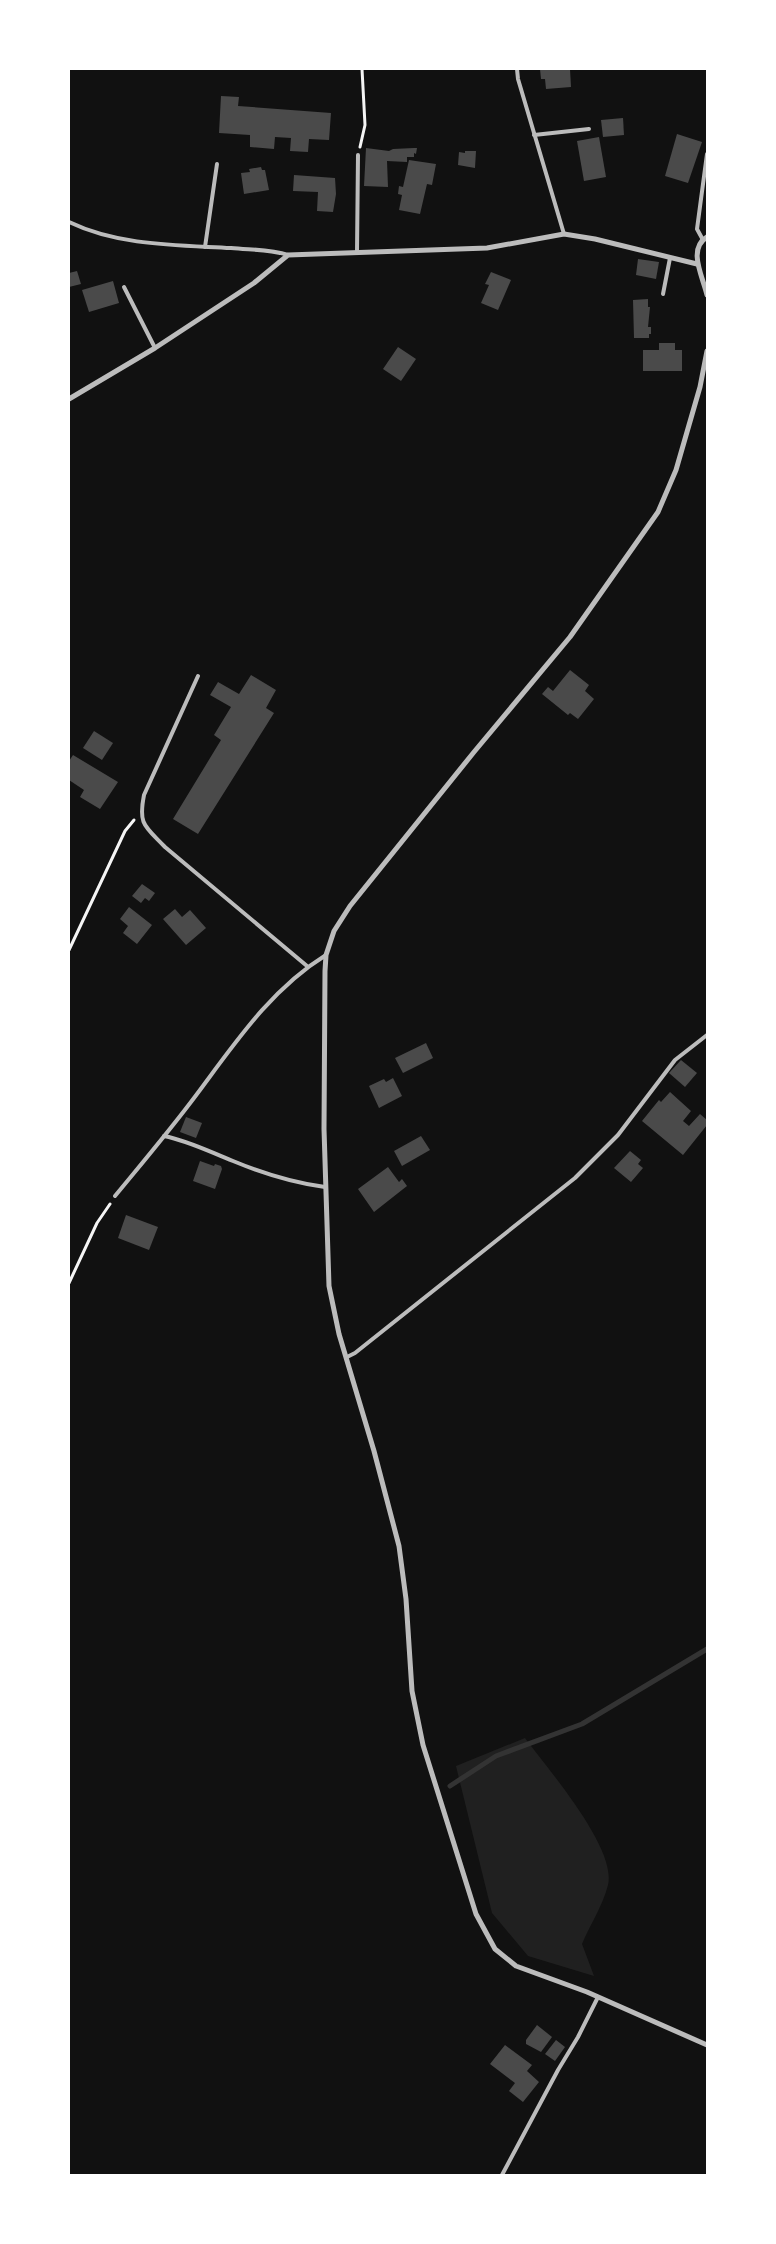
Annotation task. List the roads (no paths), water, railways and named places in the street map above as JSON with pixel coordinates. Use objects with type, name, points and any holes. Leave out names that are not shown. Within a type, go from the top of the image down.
[{"type":"street","points":[[69,399],[155,348],[254,283],[288,255],[487,248],[564,234],[596,239],[697,264],[702,272],[707,294]]},
{"type":"street","points":[[697,264],[705,238]]},
{"type":"street","points":[[707,350],[700,387],[676,470],[658,512],[570,637],[369,881],[334,931],[326,955],[325,1187],[329,1286],[338,1328],[399,1546],[406,1600],[412,1691],[423,1745],[476,1914],[495,1949],[509,1962],[598,1997],[707,2045]]},
{"type":"lane","points":[[517,69],[518,79],[564,234]]},
{"type":"lane","points":[[534,135],[589,129]]},
{"type":"lane","points":[[705,238],[697,229],[707,154]]},
{"type":"lane","points":[[357,252],[358,155]]},
{"type":"lane","points":[[205,247],[217,164]]},
{"type":"lane","points":[[69,222],[105,235],[140,242],[266,250],[288,255]]},
{"type":"lane","points":[[663,294],[670,258]]},
{"type":"lane","points":[[124,287],[155,348]]},
{"type":"lane","points":[[198,676],[144,795],[140,814],[147,828],[165,847],[307,966]]},
{"type":"lane","points":[[115,1196],[280,990],[307,966],[326,955]]},
{"type":"lane","points":[[347,1357],[355,1353],[575,1178],[618,1135],[674,1060],[707,1034]]},
{"type":"lane","points":[[164,1136],[190,1143],[252,1168],[307,1185],[325,1187]]},
{"type":"lane","points":[[502,2175],[598,1997]]},
{"type":"waterway","points":[[450,1786],[496,1756],[582,1724],[707,1649]]}]
